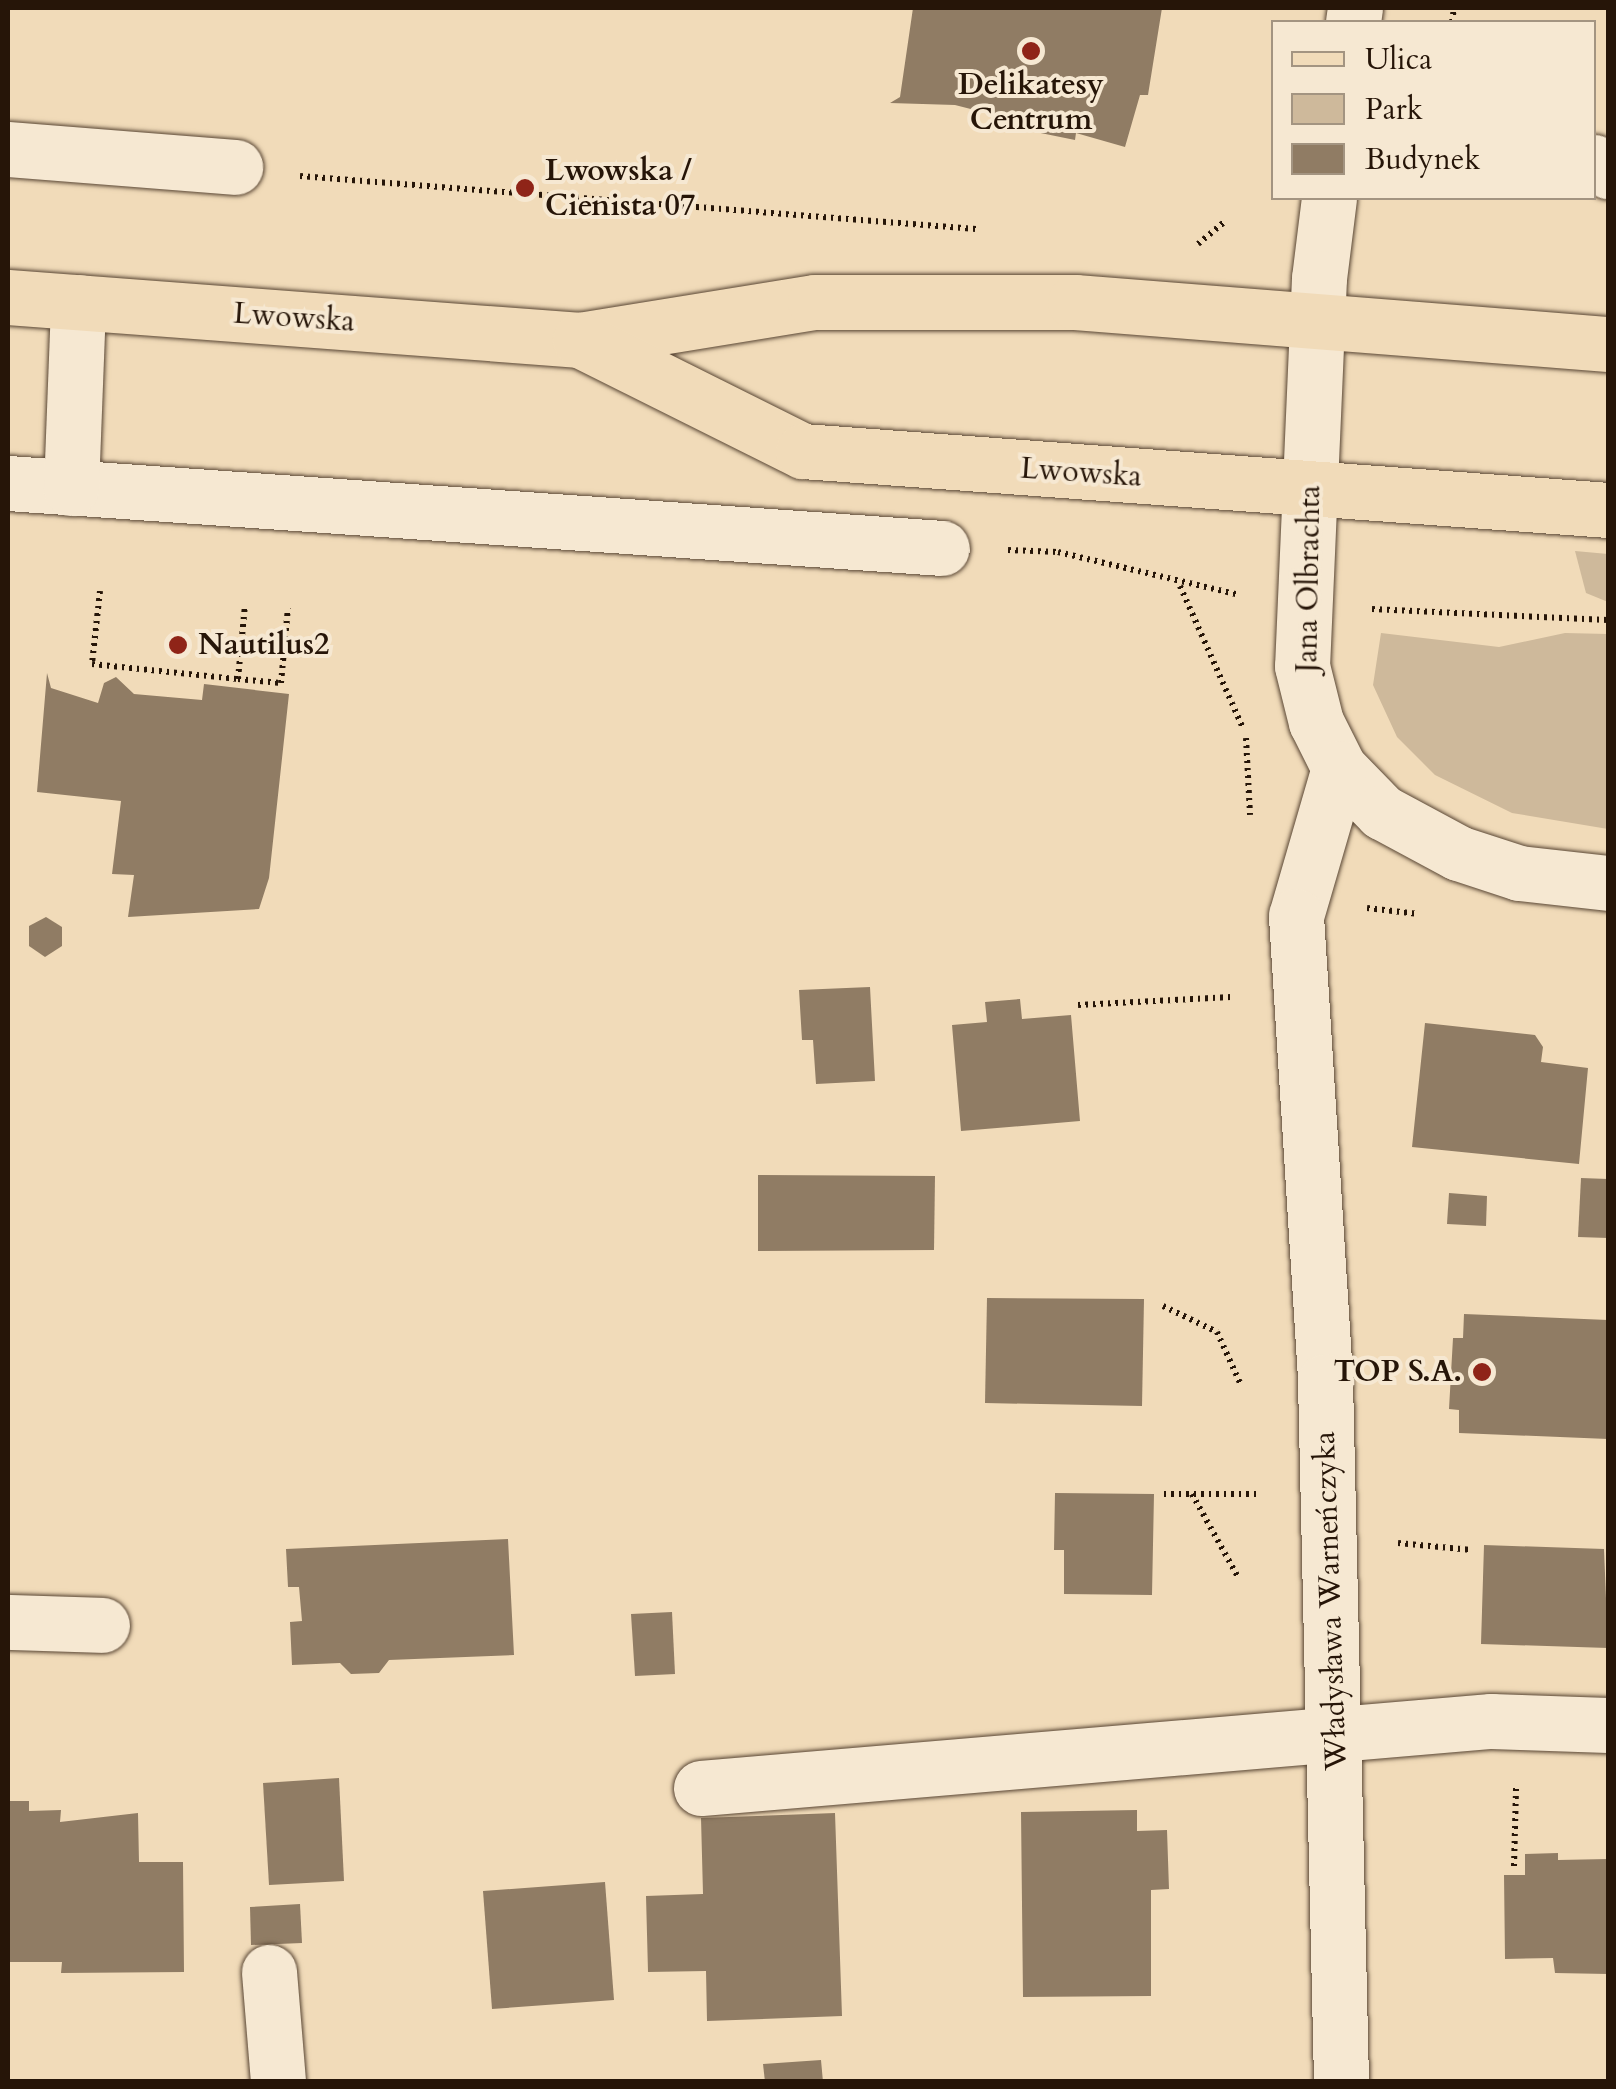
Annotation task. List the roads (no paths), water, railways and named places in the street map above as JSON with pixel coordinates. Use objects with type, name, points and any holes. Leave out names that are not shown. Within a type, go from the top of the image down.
[{"type":"main road","name":"Lwowska","points":[[8,297],[580,340],[815,302],[1075,302],[1608,344]]},
{"type":"main road","name":"Lwowska","points":[[580,340],[803,451],[1608,510]]},
{"type":"street","points":[[8,149],[235,167]]},
{"type":"street","name":"Jana Olbrachta","points":[[1329,200],[1317,321],[1302,666],[1316,722],[1338,768],[1382,812],[1458,853],[1519,872],[1608,883]]},
{"type":"street","points":[[71,488],[78,302]]},
{"type":"street","points":[[8,483],[942,548]]},
{"type":"street","name":"Władysława Warneńczyka","points":[[1338,768],[1296,916],[1325,1381],[1342,2082]]},
{"type":"street","points":[[8,1622],[102,1625]]},
{"type":"street","points":[[701,1788],[1491,1721],[1608,1726]]},
{"type":"street","points":[[269,1972],[278,2082]]},
{"type":"place","name":"Delikatesy Centrum","points":[[1031,51]]},
{"type":"place","name":"Lwowska / Cienista 07","points":[[525,188]]},
{"type":"place","name":"Nautilus2","points":[[178,645]]},
{"type":"place","name":"TOP S.A.","points":[[1482,1372]]}]
